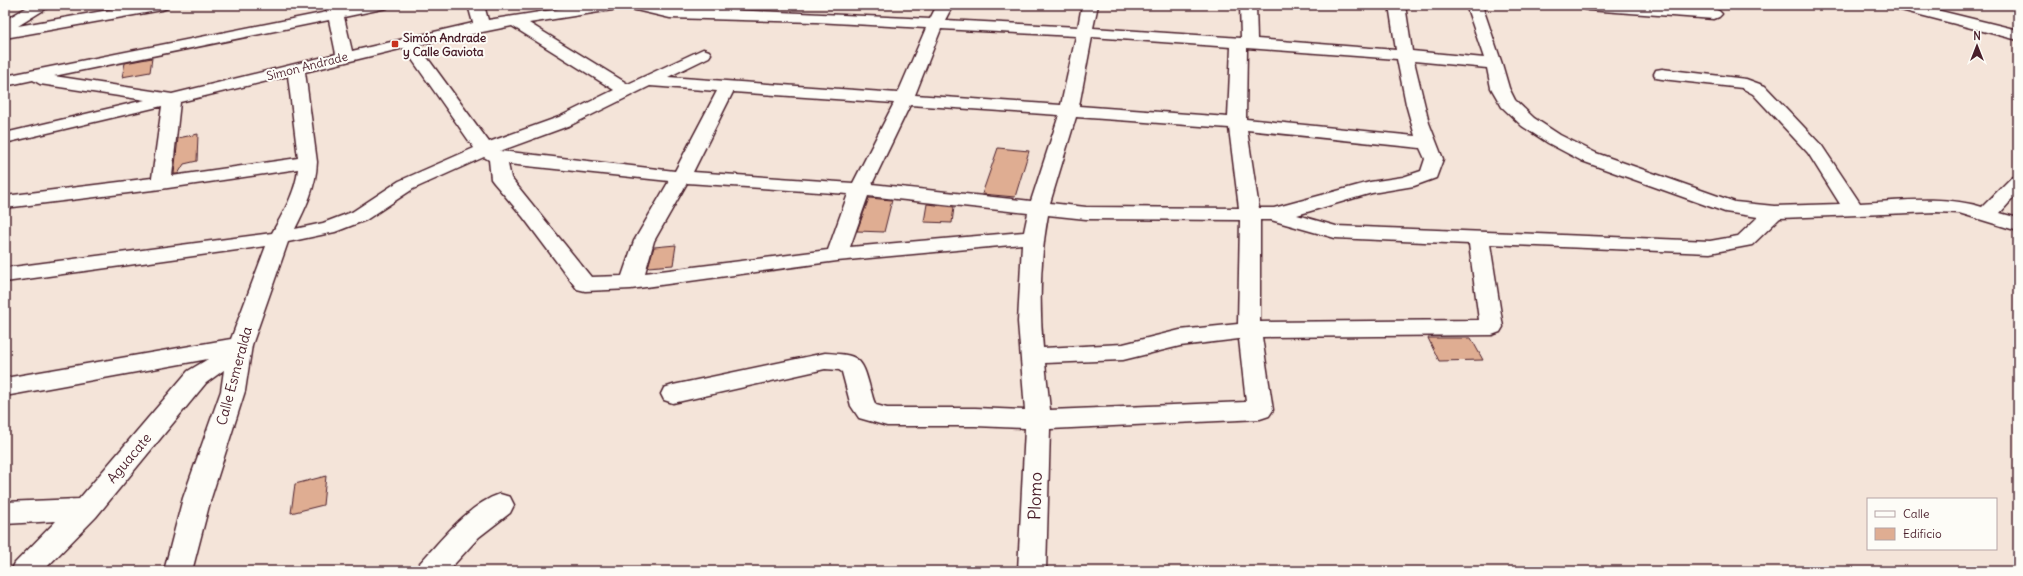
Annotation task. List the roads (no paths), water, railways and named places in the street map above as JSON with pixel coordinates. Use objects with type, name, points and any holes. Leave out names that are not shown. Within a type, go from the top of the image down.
[{"type":"street","points":[[5,27],[42,5]]},
{"type":"street","points":[[5,33],[162,5]]},
{"type":"street","points":[[5,81],[335,10],[382,5]]},
{"type":"street","points":[[476,5],[482,26]]},
{"type":"street","name":"Simon Andrade","points":[[5,138],[482,26],[612,5]]},
{"type":"street","points":[[632,5],[670,13],[936,23],[1085,32],[1404,55],[1494,64]]},
{"type":"street","points":[[837,255],[860,189],[905,98],[936,23],[946,5]]},
{"type":"street","name":"Plomo","points":[[1032,571],[1038,420],[1029,322],[1033,237],[1039,207],[1069,111],[1090,5]]},
{"type":"street","points":[[673,394],[825,361],[844,362],[853,368],[863,406],[868,412],[877,415],[1038,420],[1260,410],[1249,330],[1250,213],[1237,124],[1248,5]]},
{"type":"street","points":[[1274,214],[1305,207],[1370,188],[1407,182],[1429,174],[1434,159],[1426,143],[1404,55],[1396,5]]},
{"type":"street","points":[[1474,5],[1494,64],[1500,88],[1508,103],[1528,122],[1554,139],[1589,157],[1732,208],[1774,212],[1936,206],[1961,207],[2018,225]]},
{"type":"street","points":[[1588,5],[1688,8],[1714,14]]},
{"type":"street","points":[[1898,5],[2018,35]]},
{"type":"street","points":[[335,10],[345,57]]},
{"type":"street","points":[[514,20],[599,75],[628,91]]},
{"type":"street","points":[[408,44],[491,153],[501,179],[530,213],[585,284],[631,282],[837,255],[1033,237]]},
{"type":"street","points":[[5,275],[279,238],[328,228],[359,216],[406,185],[491,153],[565,121],[704,54]]},
{"type":"street","points":[[5,69],[24,76],[172,99],[161,183]]},
{"type":"street","name":"Calle Esmeralda","points":[[178,571],[197,498],[233,391],[239,348],[279,238],[298,204],[307,177],[308,162],[296,69]]},
{"type":"street","points":[[1662,74],[1746,84],[1760,90],[1815,150],[1854,209]]},
{"type":"street","points":[[650,81],[905,98],[1237,124],[1426,143]]},
{"type":"street","points":[[631,282],[644,241],[681,177],[728,86]]},
{"type":"street","points":[[491,153],[681,177],[860,189],[1086,213],[1191,215],[1250,213],[1274,214],[1335,232],[1478,236],[1710,247],[1745,241],[1774,212]]},
{"type":"street","points":[[5,202],[161,183],[308,162]]},
{"type":"street","points":[[1987,214],[2018,182]]},
{"type":"street","points":[[1032,356],[1124,352],[1180,338],[1249,330],[1492,327],[1478,236]]},
{"type":"street","points":[[5,387],[239,348]]},
{"type":"street","name":"Aguacate","points":[[25,571],[86,509],[197,377],[239,348]]},
{"type":"street","points":[[430,571],[469,529],[500,505]]},
{"type":"street","points":[[5,513],[86,509]]},
{"type":"place","name":"Simón Andrade y Calle Gaviota","points":[[395,44]]}]
